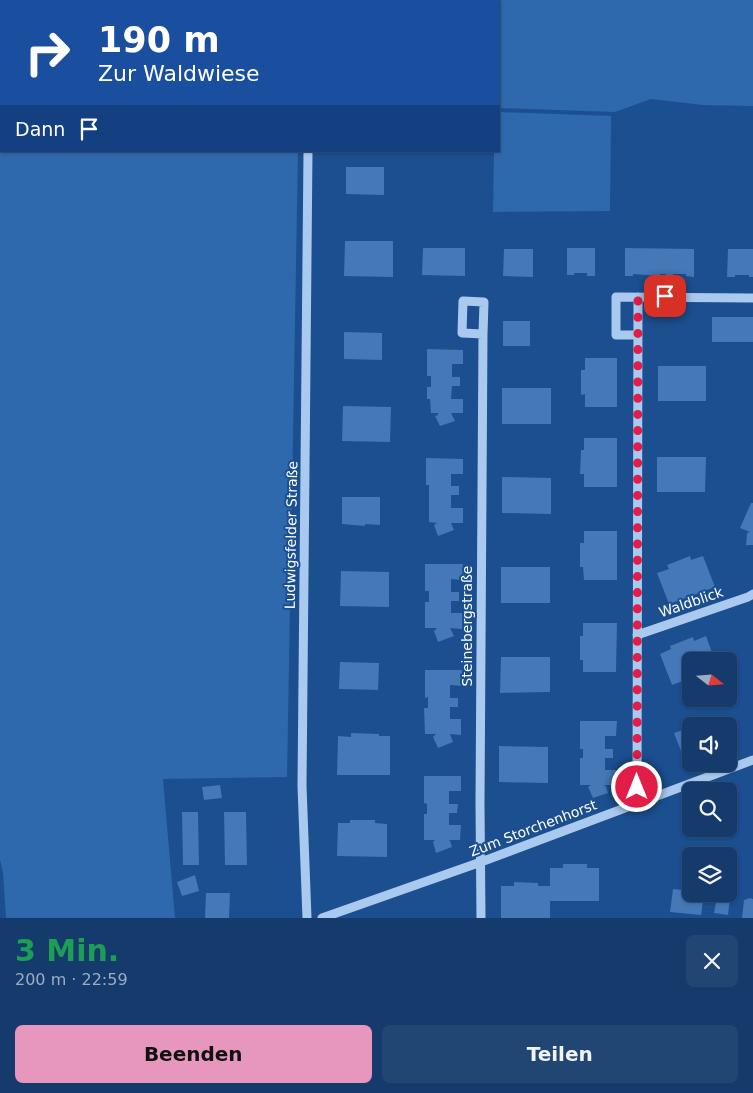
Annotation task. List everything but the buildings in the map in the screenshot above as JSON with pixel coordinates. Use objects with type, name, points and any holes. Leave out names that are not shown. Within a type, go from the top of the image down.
[{"type":"street","name":"Ludwigsfelder Straße","points":[[307,918],[302,786],[308,152]]},
{"type":"street","points":[[638,335],[616,335],[616,296],[753,298]]},
{"type":"street","points":[[637,803],[638,296]]},
{"type":"street","name":"Steinebergstraße","points":[[481,918],[482,334]]},
{"type":"street","name":"Waldblick","points":[[637,635],[753,594]]},
{"type":"street","name":"Zum Storchenhorst","points":[[322,918],[482,862],[753,760]]},
{"type":"shaded area","points":[[500,0],[753,0],[753,106],[703,105],[651,99],[615,112],[500,108]]},
{"type":"shaded area","points":[[500,112],[611,116],[610,211],[493,212],[494,152],[500,152]]},
{"type":"shaded area","points":[[0,152],[298,152],[287,777],[163,779],[175,918],[6,918],[3,873],[0,860]]},
{"type":"route","points":[[637,787],[638,296],[665,296]]}]
